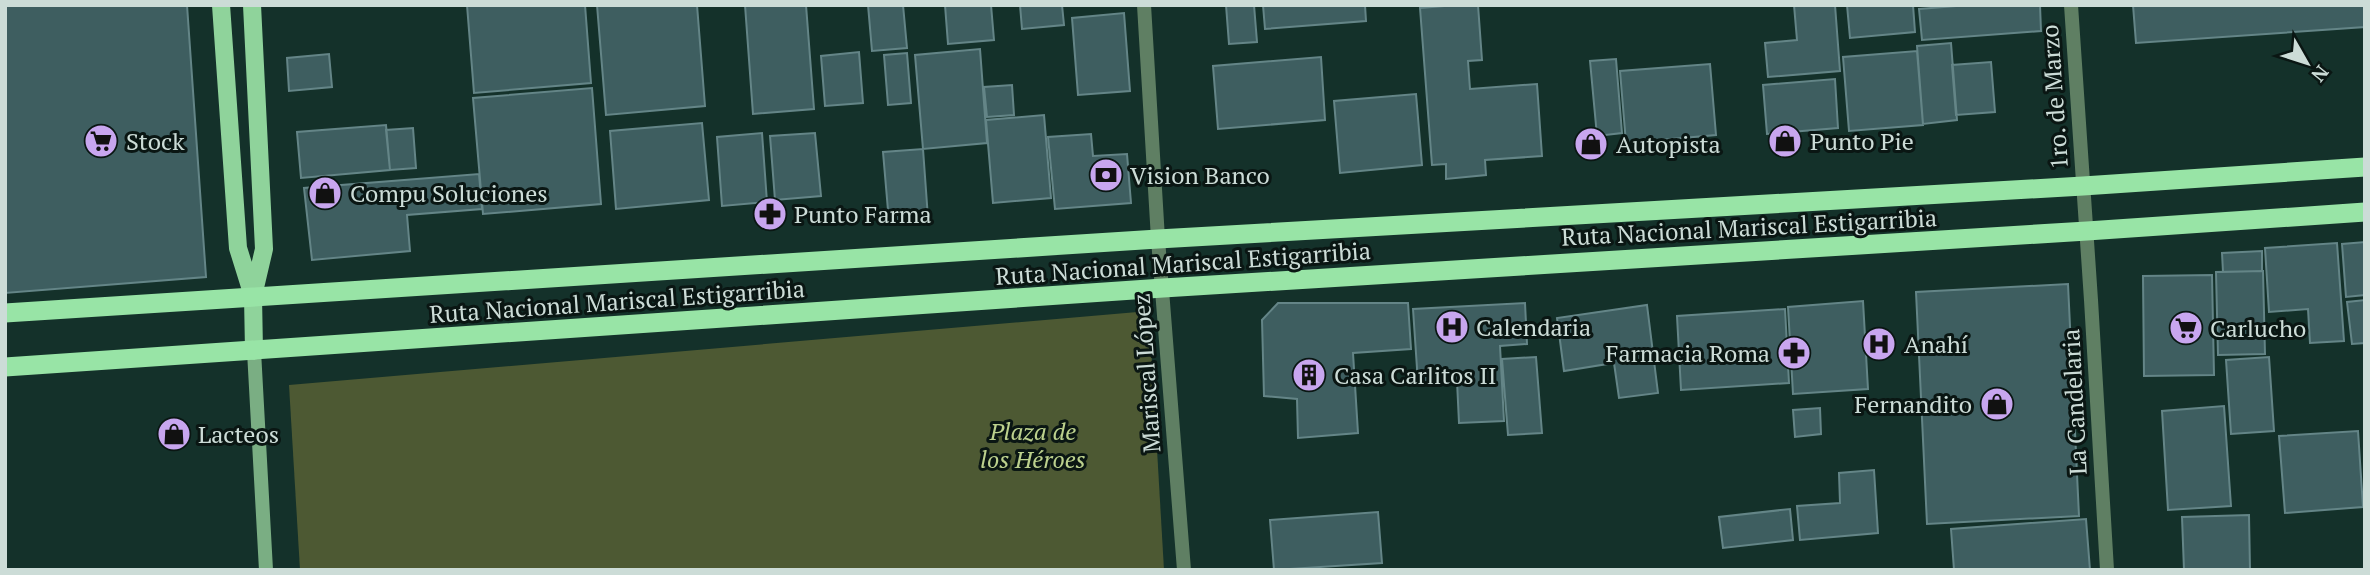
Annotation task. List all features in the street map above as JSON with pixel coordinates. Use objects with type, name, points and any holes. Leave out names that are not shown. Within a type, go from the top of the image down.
[{"type":"highway","name":"Ruta Nacional Mariscal Estigarribia","points":[[5,313],[1158,239],[2083,186],[2365,167]]},
{"type":"highway","name":"Ruta Nacional Mariscal Estigarribia","points":[[5,367],[1163,288],[2365,212]]},
{"type":"main road","points":[[222,5],[238,248],[253,296]]},
{"type":"main road","points":[[252,5],[264,249],[253,296],[254,351],[266,570]]},
{"type":"street","name":"Mariscal López","points":[[1144,5],[1158,239],[1184,570]]},
{"type":"street","name":"1ro. de Marzo","points":[[2071,5],[2087,231]]},
{"type":"street","name":"La Candelaria","points":[[2087,231],[2107,570]]},
{"type":"green space","name":"Plaza de los Héroes","points":[[1149,311],[1164,570],[300,570],[289,385]]},
{"type":"building","name":"Stock","points":[[5,5],[187,5],[206,277],[5,293]]},
{"type":"building","points":[[467,5],[585,5],[591,83],[474,93]]},
{"type":"building","points":[[597,5],[697,5],[705,106],[606,115]]},
{"type":"building","points":[[745,5],[806,5],[814,109],[753,114]]},
{"type":"building","points":[[868,5],[903,5],[907,48],[872,51]]},
{"type":"building","points":[[945,5],[991,5],[994,40],[948,44]]},
{"type":"building","points":[[1020,5],[1062,5],[1064,25],[1022,29]]},
{"type":"building","points":[[1226,5],[1254,5],[1257,42],[1229,44]]},
{"type":"building","points":[[1263,5],[1365,5],[1366,21],[1265,29]]},
{"type":"building","points":[[1478,5],[1482,60],[1468,61],[1470,89],[1537,84],[1542,156],[1485,160],[1486,175],[1446,179],[1446,164],[1432,165],[1420,8]]},
{"type":"building","points":[[1794,5],[1835,5],[1840,71],[1768,77],[1765,43],[1797,40]]},
{"type":"building","points":[[1847,5],[1913,5],[1915,32],[1850,38]]},
{"type":"building","points":[[1969,5],[2040,5],[2041,31],[1922,40],[1919,9]]},
{"type":"building","points":[[2133,5],[2365,5],[2365,27],[2136,43]]},
{"type":"building","points":[[1124,13],[1130,91],[1078,95],[1072,18]]},
{"type":"building","points":[[1951,43],[1957,120],[1923,124],[1917,46]]},
{"type":"building","points":[[980,49],[987,143],[923,149],[915,55]]},
{"type":"building","points":[[1917,51],[1923,125],[1849,131],[1843,57]]},
{"type":"building","points":[[859,52],[863,103],[825,106],[821,56]]},
{"type":"building","points":[[907,53],[911,103],[888,105],[884,55]]},
{"type":"building","points":[[329,54],[332,87],[289,91],[287,58]]},
{"type":"building","points":[[1321,57],[1325,120],[1218,129],[1213,66]]},
{"type":"building","points":[[1616,59],[1622,133],[1597,136],[1590,61]]},
{"type":"building","points":[[1991,62],[1995,112],[1956,115],[1952,65]]},
{"type":"building","points":[[1710,64],[1716,135],[1626,143],[1620,71]]},
{"type":"building","points":[[1835,79],[1838,128],[1767,134],[1763,85]]},
{"type":"building","points":[[1012,85],[1014,115],[987,117],[984,87]]},
{"type":"building","points":[[592,88],[601,204],[483,214],[473,98]]},
{"type":"building","points":[[1416,94],[1422,165],[1340,173],[1334,101]]},
{"type":"building","points":[[1044,115],[1051,198],[993,203],[986,120]]},
{"type":"building","points":[[702,123],[709,200],[616,209],[610,131]]},
{"type":"building","points":[[386,125],[390,170],[301,178],[297,132]]},
{"type":"building","points":[[413,128],[416,168],[390,170],[386,130]]},
{"type":"building","points":[[762,133],[767,202],[722,206],[717,137]]},
{"type":"building","points":[[815,133],[821,196],[775,200],[770,136]]},
{"type":"building","points":[[1091,134],[1093,156],[1127,154],[1131,203],[1055,209],[1048,137]]},
{"type":"building","points":[[923,149],[928,218],[889,222],[883,152]]},
{"type":"building","points":[[479,174],[482,209],[407,215],[410,251],[312,260],[304,188]]},
{"type":"building","points":[[2365,242],[2365,295],[2346,297],[2342,244]]},
{"type":"building","points":[[2337,243],[2344,341],[2310,343],[2308,309],[2269,312],[2265,248]]},
{"type":"building","points":[[2262,251],[2262,271],[2223,272],[2222,253]]},
{"type":"building","points":[[2263,271],[2265,354],[2218,355],[2216,272]]},
{"type":"building","points":[[2212,275],[2214,375],[2144,376],[2143,276]]},
{"type":"building","name":"Fernandito","points":[[2068,284],[2079,516],[1927,524],[1916,292]]},
{"type":"building","points":[[2365,300],[2365,343],[2352,344],[2347,302]]},
{"type":"building","points":[[1863,301],[1868,389],[1793,394],[1788,307]]},
{"type":"building","name":"Casa Carlitos II","points":[[1278,303],[1408,303],[1411,349],[1353,353],[1358,433],[1298,438],[1297,399],[1264,396],[1262,320]]},
{"type":"building","points":[[1525,303],[1527,344],[1500,346],[1504,421],[1459,423],[1457,381],[1418,383],[1413,309]]},
{"type":"building","points":[[1647,305],[1658,393],[1619,398],[1614,363],[1564,371],[1557,318]]},
{"type":"building","points":[[1785,309],[1789,383],[1681,390],[1677,316]]},
{"type":"building","points":[[1536,357],[1542,433],[1508,435],[1502,359]]},
{"type":"building","points":[[2269,357],[2274,431],[2231,434],[2226,360]]},
{"type":"building","points":[[2224,406],[2231,506],[2168,510],[2162,411]]},
{"type":"building","points":[[1820,408],[1821,434],[1795,437],[1793,410]]},
{"type":"building","points":[[2358,431],[2363,507],[2285,513],[2279,436]]},
{"type":"building","points":[[1874,470],[1878,533],[1800,540],[1797,506],[1840,503],[1839,473]]},
{"type":"building","points":[[1790,509],[1793,540],[1723,548],[1719,517]]},
{"type":"building","points":[[1378,512],[1382,563],[1274,570],[1270,520]]},
{"type":"building","points":[[2249,515],[2250,570],[2184,570],[2182,517]]},
{"type":"building","points":[[2086,519],[2090,570],[1954,570],[1951,529]]},
{"type":"place","name":"Stock","points":[[101,141]]},
{"type":"place","name":"Punto Pie","points":[[1785,141]]},
{"type":"place","name":"Autopista","points":[[1591,144]]},
{"type":"place","name":"Vision Banco","points":[[1106,175]]},
{"type":"place","name":"Compu Soluciones","points":[[325,193]]},
{"type":"place","name":"Punto Farma","points":[[770,214]]},
{"type":"place","name":"Calendaria","points":[[1452,327]]},
{"type":"place","name":"Carlucho","points":[[2186,328]]},
{"type":"place","name":"Anahí","points":[[1879,344]]},
{"type":"place","name":"Farmacia Roma","points":[[1794,353]]},
{"type":"place","name":"Casa Carlitos II","points":[[1309,375]]},
{"type":"place","name":"Fernandito","points":[[1997,404]]},
{"type":"place","name":"Lacteos","points":[[174,434]]}]
